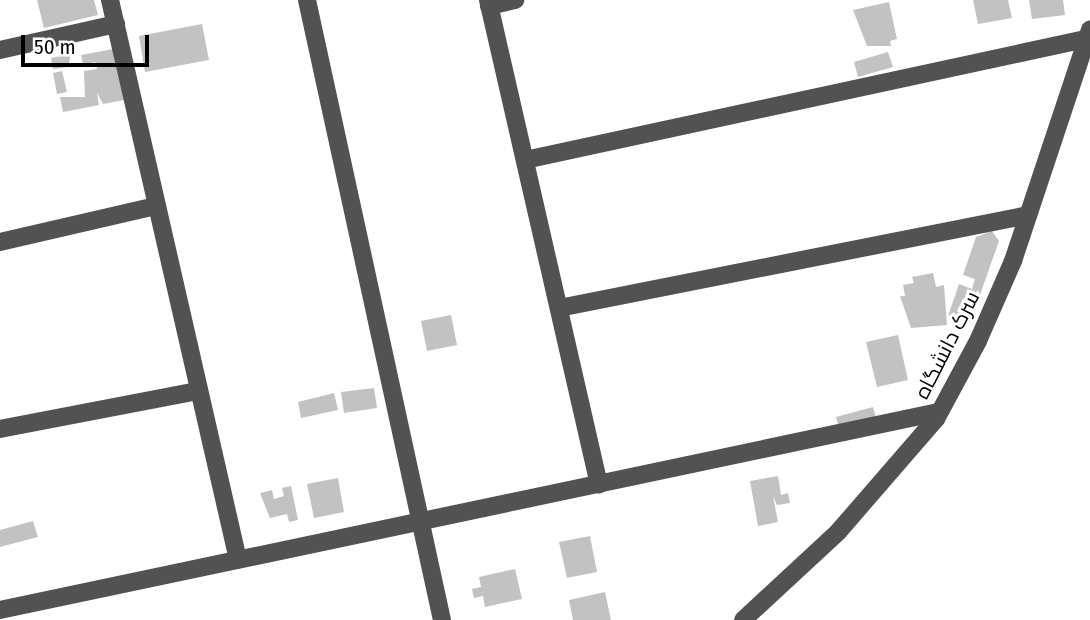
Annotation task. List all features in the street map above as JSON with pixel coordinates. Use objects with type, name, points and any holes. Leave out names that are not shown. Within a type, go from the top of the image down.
[{"type":"street","points":[[110,0],[237,560]]},
{"type":"street","points":[[307,0],[442,620]]},
{"type":"street","points":[[514,0],[488,3],[599,484]]},
{"type":"street","points":[[0,50],[116,24]]},
{"type":"street","points":[[525,160],[1089,35]]},
{"type":"street","name":"سرک دانشگاه","points":[[743,620],[838,533],[939,412],[978,341],[1028,215],[1089,35]]},
{"type":"street","points":[[0,242],[156,206]]},
{"type":"street","points":[[559,308],[1028,215]]},
{"type":"street","points":[[0,429],[198,391]]},
{"type":"street","points":[[0,610],[939,412]]},
{"type":"building","points":[[37,0],[94,0],[98,15],[44,28]]},
{"type":"building","points":[[973,0],[1008,0],[1012,18],[978,24]]},
{"type":"building","points":[[1029,0],[1063,0],[1065,15],[1032,19]]},
{"type":"building","points":[[889,2],[897,39],[890,41],[891,46],[867,46],[853,10]]},
{"type":"building","points":[[202,24],[209,60],[145,72],[139,36]]},
{"type":"building","points":[[113,49],[124,100],[103,104],[97,93],[99,105],[63,112],[60,97],[85,97],[84,71],[97,69],[95,62],[83,65],[81,55]]},
{"type":"building","points":[[888,52],[893,67],[858,77],[854,62]]},
{"type":"building","points":[[71,54],[68,67],[53,69],[51,58]]},
{"type":"building","points":[[62,71],[67,92],[57,94],[53,73]]},
{"type":"building","points":[[992,231],[999,241],[970,323],[948,316],[959,284],[972,289],[975,279],[963,275],[976,237]]},
{"type":"building","points":[[933,273],[936,287],[944,285],[947,325],[911,328],[900,296],[905,296],[903,285],[914,283],[912,277]]},
{"type":"building","points":[[451,315],[457,345],[427,351],[421,321]]},
{"type":"building","points":[[898,335],[908,380],[877,387],[866,342]]},
{"type":"building","points":[[374,388],[377,408],[344,413],[341,392]]},
{"type":"building","points":[[334,393],[338,410],[301,418],[298,402]]},
{"type":"building","points":[[873,407],[877,421],[840,431],[836,417]]},
{"type":"building","points":[[778,476],[781,495],[788,493],[790,503],[777,505],[773,496],[778,522],[758,526],[750,481]]},
{"type":"building","points":[[338,478],[344,512],[314,518],[307,484]]},
{"type":"building","points":[[291,486],[298,520],[289,522],[287,514],[270,518],[260,493],[272,490],[274,499],[284,496],[282,488]]},
{"type":"building","points":[[33,521],[38,537],[0,547],[0,530]]},
{"type":"building","points":[[590,536],[597,572],[567,578],[559,542]]},
{"type":"building","points":[[515,569],[522,599],[485,607],[483,596],[474,598],[472,589],[481,587],[479,577]]},
{"type":"building","points":[[605,592],[611,620],[573,620],[569,600]]}]
